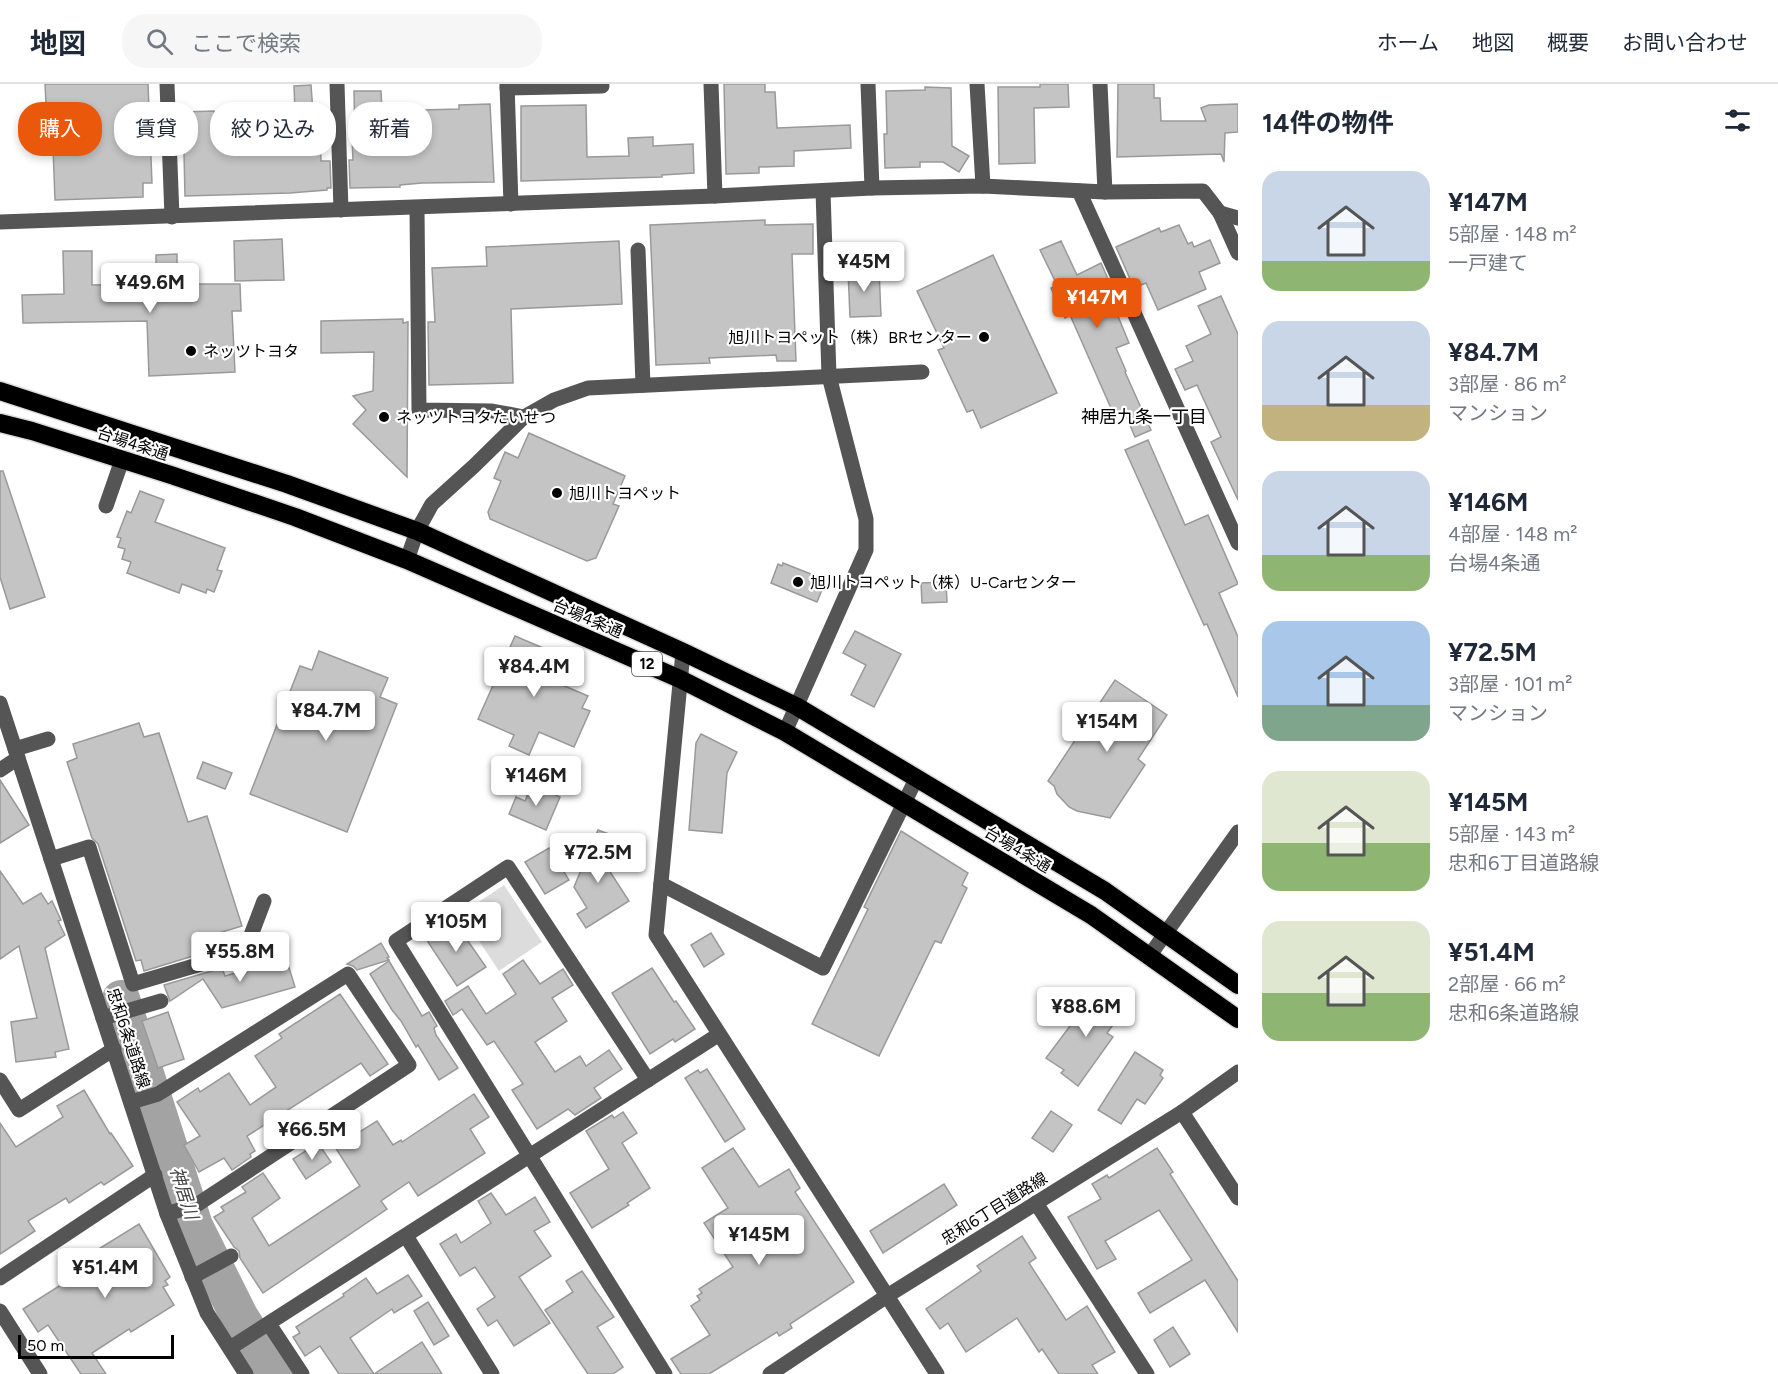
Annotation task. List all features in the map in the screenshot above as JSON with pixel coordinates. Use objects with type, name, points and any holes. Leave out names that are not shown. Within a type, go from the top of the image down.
[{"type":"highway","name":"台場4条通","points":[[0,392],[287,484],[417,531],[796,706],[1105,891],[1238,985]]},
{"type":"highway","name":"台場4条通","points":[[0,423],[296,517],[407,560],[680,679],[785,732],[1091,915],[1238,1019]]},
{"type":"street","points":[[167,84],[172,217]]},
{"type":"street","points":[[337,84],[341,210]]},
{"type":"street","points":[[711,84],[715,196]]},
{"type":"street","points":[[868,84],[872,188]]},
{"type":"street","points":[[977,84],[983,186]]},
{"type":"street","points":[[1100,84],[1105,192]]},
{"type":"street","points":[[511,204],[507,86],[602,86]]},
{"type":"street","points":[[0,222],[417,208],[872,188],[983,186],[1105,192],[1203,191],[1220,213],[1238,253]]},
{"type":"street","points":[[1079,190],[1238,543]]},
{"type":"street","points":[[785,732],[866,550],[866,519],[828,376],[823,191]]},
{"type":"street","points":[[417,208],[419,410],[492,411],[524,417]]},
{"type":"street","points":[[1220,213],[1238,218]]},
{"type":"street","points":[[638,250],[643,385]]},
{"type":"street","points":[[407,560],[417,531],[432,504],[524,417],[554,400],[588,388],[921,372]]},
{"type":"street","points":[[106,506],[122,460]]},
{"type":"street","points":[[683,652],[656,935],[936,1374]]},
{"type":"street","name":"忠和6条道路線","points":[[0,703],[20,751],[57,856],[110,1016],[114,1049],[136,1101],[155,1175],[198,1275],[207,1313],[236,1344],[246,1374]]},
{"type":"street","points":[[0,770],[20,751],[48,739]]},
{"type":"street","points":[[661,884],[823,968],[916,779]]},
{"type":"street","points":[[1150,955],[1238,832]]},
{"type":"street","points":[[57,856],[88,847],[133,984],[245,951],[264,901]]},
{"type":"street","points":[[648,1080],[508,867],[396,941],[665,1374]]},
{"type":"street","points":[[136,1101],[158,1094],[348,974],[409,1065],[198,1204],[172,1213]]},
{"type":"street","points":[[110,1016],[161,1001]]},
{"type":"street","points":[[236,1344],[718,1035]]},
{"type":"street","points":[[0,1080],[19,1110],[114,1049]]},
{"type":"street","name":"忠和6丁目道路線","points":[[770,1374],[887,1296],[1182,1112],[1238,1072]]},
{"type":"street","points":[[1182,1112],[1238,1198]]},
{"type":"street","points":[[0,1278],[155,1175]]},
{"type":"street","points":[[1036,1203],[1147,1374]]},
{"type":"street","points":[[406,1236],[492,1374]]},
{"type":"street","points":[[198,1275],[227,1258]]},
{"type":"street","points":[[0,1311],[40,1374]]},
{"type":"street","points":[[265,1327],[302,1374]]},
{"type":"shaded area","points":[[504,885],[542,942],[499,971],[461,914]]},
{"type":"building","points":[[45,84],[148,84],[149,102],[114,102],[114,156],[151,156],[152,183],[143,183],[143,197],[55,200],[53,156],[102,156],[102,102],[46,102]]},
{"type":"building","points":[[724,84],[765,84],[765,92],[775,92],[777,128],[850,125],[851,148],[794,151],[794,166],[759,167],[759,173],[726,174]]},
{"type":"building","points":[[1040,84],[1068,84],[1069,107],[1034,108],[1035,163],[999,164],[998,87],[1040,87]]},
{"type":"building","points":[[1118,84],[1154,84],[1154,98],[1160,98],[1161,121],[1206,121],[1201,108],[1209,105],[1238,104],[1238,132],[1225,133],[1224,162],[1221,154],[1117,157]]},
{"type":"building","points":[[311,85],[312,102],[295,102],[294,86]]},
{"type":"building","points":[[925,87],[951,88],[952,146],[969,156],[959,172],[943,162],[920,162],[920,167],[885,168],[886,91],[925,90]]},
{"type":"building","points":[[354,91],[381,91],[382,102],[354,102]]},
{"type":"building","points":[[490,104],[494,182],[422,183],[400,185],[400,187],[350,188],[349,160],[353,160],[353,156],[432,156],[432,110],[459,109],[459,105]]},
{"type":"building","points":[[586,105],[587,157],[629,156],[628,138],[653,137],[653,146],[693,144],[694,173],[662,175],[662,177],[521,181],[521,106]]},
{"type":"building","points":[[210,111],[210,156],[321,156],[321,161],[330,161],[331,188],[290,193],[185,196],[184,156],[198,156],[198,112]]},
{"type":"building","points":[[765,220],[765,225],[813,224],[813,254],[792,254],[796,361],[777,361],[776,355],[709,358],[710,363],[656,365],[650,225]]},
{"type":"building","points":[[1179,225],[1188,244],[1192,242],[1194,247],[1210,240],[1220,263],[1199,272],[1206,289],[1158,310],[1146,283],[1134,288],[1116,247],[1159,228],[1161,232]]},
{"type":"building","points":[[282,239],[284,280],[235,281],[234,241]]},
{"type":"building","points":[[619,241],[622,304],[511,309],[513,383],[429,385],[428,322],[435,322],[432,268],[487,266],[486,247]]},
{"type":"building","points":[[1061,241],[1077,275],[1101,263],[1116,297],[1111,299],[1129,343],[1116,348],[1151,430],[1135,437],[1124,411],[1114,415],[1070,315],[1065,318],[1051,288],[1057,285],[1040,250]]},
{"type":"building","points":[[63,251],[92,251],[92,285],[156,284],[156,255],[177,254],[177,284],[240,284],[241,311],[232,311],[235,372],[149,376],[147,321],[23,323],[22,295],[64,294]]},
{"type":"building","name":"旭川トヨペット（株）BRセンター","points":[[993,255],[1057,393],[981,428],[973,410],[967,412],[938,350],[944,348],[917,291]]},
{"type":"building","points":[[879,269],[881,316],[850,317],[848,270]]},
{"type":"building","points":[[1221,296],[1238,334],[1238,500],[1211,442],[1221,437],[1197,385],[1185,390],[1175,369],[1193,361],[1186,346],[1211,334],[1198,306]]},
{"type":"building","points":[[403,319],[403,323],[408,322],[407,477],[353,424],[366,410],[353,396],[373,391],[374,352],[321,353],[321,321]]},
{"type":"building","name":"旭川トヨペット","points":[[529,433],[625,476],[613,504],[619,506],[596,558],[587,561],[490,519],[488,512],[501,481],[494,478],[505,452],[518,458]]},
{"type":"building","points":[[1148,440],[1185,525],[1208,515],[1238,584],[1219,593],[1238,637],[1238,697],[1207,624],[1204,625],[1125,450]]},
{"type":"building","points":[[0,471],[3,471],[45,597],[10,609],[0,577]]},
{"type":"building","points":[[140,491],[164,500],[155,522],[225,548],[217,570],[222,571],[214,592],[207,589],[206,593],[182,584],[179,593],[127,573],[131,562],[122,559],[125,549],[118,547],[121,538],[117,537],[127,511],[131,513]]},
{"type":"building","name":"旭川トヨペット（株）U-Carセンター","points":[[783,563],[826,580],[817,602],[771,583],[778,564],[782,566]]},
{"type":"building","points":[[946,582],[947,602],[922,603],[921,583]]},
{"type":"building","points":[[855,631],[901,654],[874,707],[851,695],[866,665],[843,653]]},
{"type":"building","points":[[515,636],[571,660],[560,684],[588,696],[582,708],[590,711],[574,747],[539,732],[529,755],[509,746],[514,735],[478,719]]},
{"type":"building","points":[[319,651],[388,678],[380,697],[397,704],[347,832],[250,794],[300,666],[312,670]]},
{"type":"building","points":[[1115,680],[1167,715],[1138,759],[1145,765],[1110,818],[1069,807],[1048,781]]},
{"type":"building","points":[[139,723],[144,737],[159,733],[188,822],[207,816],[242,926],[212,935],[216,949],[144,971],[141,960],[136,961],[98,844],[92,838],[67,762],[77,758],[73,744]]},
{"type":"building","points":[[701,734],[737,752],[727,773],[722,833],[689,830],[696,743]]},
{"type":"building","points":[[203,762],[232,773],[225,789],[197,778]]},
{"type":"building","points":[[0,780],[29,825],[0,843]]},
{"type":"building","points":[[532,784],[560,797],[546,830],[509,814],[516,797],[525,801]]},
{"type":"building","points":[[598,830],[614,836],[603,861],[629,901],[586,928],[577,914],[587,908],[574,887]]},
{"type":"building","points":[[901,831],[968,873],[962,885],[967,888],[941,943],[935,941],[879,1056],[812,1024],[868,909],[864,907]]},
{"type":"building","points":[[549,848],[569,880],[545,894],[525,862]]},
{"type":"building","points":[[0,871],[23,904],[41,893],[48,904],[52,901],[61,920],[58,921],[65,935],[45,948],[69,1049],[55,1052],[56,1057],[16,1062],[11,1022],[37,1018],[19,946],[0,959]]},
{"type":"building","points":[[454,921],[486,967],[457,986],[426,939]]},
{"type":"building","points":[[711,933],[724,954],[704,967],[691,945]]},
{"type":"building","points":[[381,943],[389,960],[357,970],[347,964]]},
{"type":"building","points":[[286,958],[295,987],[222,1008],[203,979],[170,1001],[164,985],[222,968],[225,976]]},
{"type":"building","points":[[523,960],[540,984],[563,969],[573,985],[552,998],[567,1021],[535,1042],[555,1072],[580,1056],[586,1066],[609,1050],[622,1069],[594,1088],[601,1098],[575,1115],[568,1109],[537,1129],[512,1090],[523,1084],[494,1041],[487,1045],[462,1009],[453,1015],[445,1001],[468,986],[486,1014],[516,994],[503,974]]},
{"type":"building","points":[[389,961],[422,1016],[429,1012],[437,1026],[434,1028],[436,1035],[458,1068],[439,1080],[370,974]]},
{"type":"building","points":[[652,968],[695,1029],[675,1042],[673,1039],[650,1054],[612,993]]},
{"type":"building","points":[[1097,990],[1124,1010],[1107,1033],[1113,1037],[1078,1086],[1061,1073],[1064,1070],[1046,1058]]},
{"type":"building","points":[[340,994],[388,1064],[370,1076],[361,1063],[247,1136],[255,1151],[250,1154],[251,1157],[232,1170],[224,1158],[199,1172],[184,1145],[200,1136],[177,1102],[198,1088],[200,1092],[229,1073],[250,1105],[276,1087],[255,1056],[282,1038],[279,1034]]},
{"type":"building","points":[[168,1012],[184,1059],[158,1068],[142,1021]]},
{"type":"building","points":[[1135,1052],[1163,1070],[1160,1075],[1163,1078],[1145,1104],[1137,1099],[1121,1124],[1098,1110]]},
{"type":"building","points":[[707,1069],[745,1129],[725,1142],[685,1078],[698,1070],[700,1073]]},
{"type":"building","points":[[84,1090],[110,1134],[133,1166],[104,1185],[101,1182],[69,1203],[66,1198],[28,1221],[35,1231],[0,1254],[0,1123],[16,1147],[63,1117],[57,1106]]},
{"type":"building","points":[[474,1094],[489,1117],[470,1129],[485,1153],[418,1196],[409,1182],[381,1201],[387,1209],[263,1293],[240,1258],[239,1251],[214,1217],[224,1211],[221,1207],[246,1192],[242,1187],[263,1173],[280,1198],[252,1218],[269,1246],[360,1186],[335,1147],[377,1121],[393,1145],[401,1140],[402,1142]]},
{"type":"building","points":[[1051,1111],[1072,1125],[1053,1152],[1032,1138]]},
{"type":"building","points":[[623,1112],[637,1133],[622,1143],[650,1188],[627,1203],[629,1205],[592,1228],[570,1193],[609,1169],[586,1131],[612,1115],[614,1118]]},
{"type":"building","points":[[318,1143],[331,1162],[306,1179],[293,1159]]},
{"type":"building","points":[[733,1148],[759,1187],[789,1169],[800,1188],[795,1192],[854,1282],[790,1324],[792,1328],[779,1336],[777,1332],[709,1374],[681,1374],[671,1359],[710,1335],[691,1306],[700,1300],[697,1296],[702,1293],[699,1289],[733,1267],[704,1223],[728,1208],[702,1168]]},
{"type":"building","points":[[1157,1148],[1173,1172],[1170,1174],[1238,1281],[1238,1332],[1205,1280],[1150,1313],[1138,1293],[1192,1260],[1159,1210],[1105,1241],[1116,1259],[1097,1269],[1068,1217],[1101,1199],[1092,1184],[1107,1175],[1109,1178]]},
{"type":"building","points":[[944,1184],[957,1205],[883,1253],[870,1231]]},
{"type":"building","points":[[491,1193],[506,1215],[535,1197],[550,1222],[534,1231],[551,1256],[519,1277],[550,1323],[514,1346],[497,1320],[488,1326],[477,1309],[495,1297],[475,1267],[460,1276],[440,1244],[456,1234],[461,1243],[491,1223],[478,1201]]},
{"type":"building","points":[[139,1224],[170,1277],[165,1281],[168,1285],[163,1287],[174,1305],[131,1332],[129,1329],[92,1353],[106,1374],[81,1374],[48,1325],[38,1332],[23,1309],[89,1267],[84,1258]]},
{"type":"building","points":[[1022,1236],[1036,1258],[1029,1263],[1066,1320],[1087,1306],[1115,1352],[1092,1365],[1098,1374],[1059,1374],[1042,1349],[1039,1352],[1017,1318],[966,1352],[948,1323],[940,1329],[926,1309],[981,1271],[977,1266]]},
{"type":"building","points":[[582,1271],[614,1317],[597,1327],[623,1367],[613,1374],[588,1374],[545,1310],[573,1292],[566,1281]]},
{"type":"building","points":[[408,1275],[422,1296],[394,1313],[392,1309],[350,1338],[374,1374],[339,1374],[320,1346],[305,1356],[293,1337],[300,1333],[296,1327],[344,1296],[343,1294],[366,1278],[377,1294]]},
{"type":"building","points":[[428,1302],[449,1336],[434,1345],[414,1311]]},
{"type":"building","points":[[1173,1327],[1190,1354],[1170,1367],[1154,1340]]},
{"type":"building","points":[[422,1342],[442,1374],[374,1374]]},
{"type":"waterway","name":"神居川","points":[[121,999],[194,1226],[239,1316],[275,1374]]},
{"type":"place","name":"旭川トヨペット（株）BRセンター","points":[[984,337]]},
{"type":"place","name":"ネッツトヨタ","points":[[191,351]]},
{"type":"place","name":"ネッツトヨタたいせつ","points":[[384,417]]},
{"type":"place","name":"旭川トヨペット","points":[[557,493]]},
{"type":"place","name":"旭川トヨペット（株）U-Carセンター","points":[[798,582]]},
{"type":"district","name":"神居九条一丁目","points":[[1144,417]]}]
